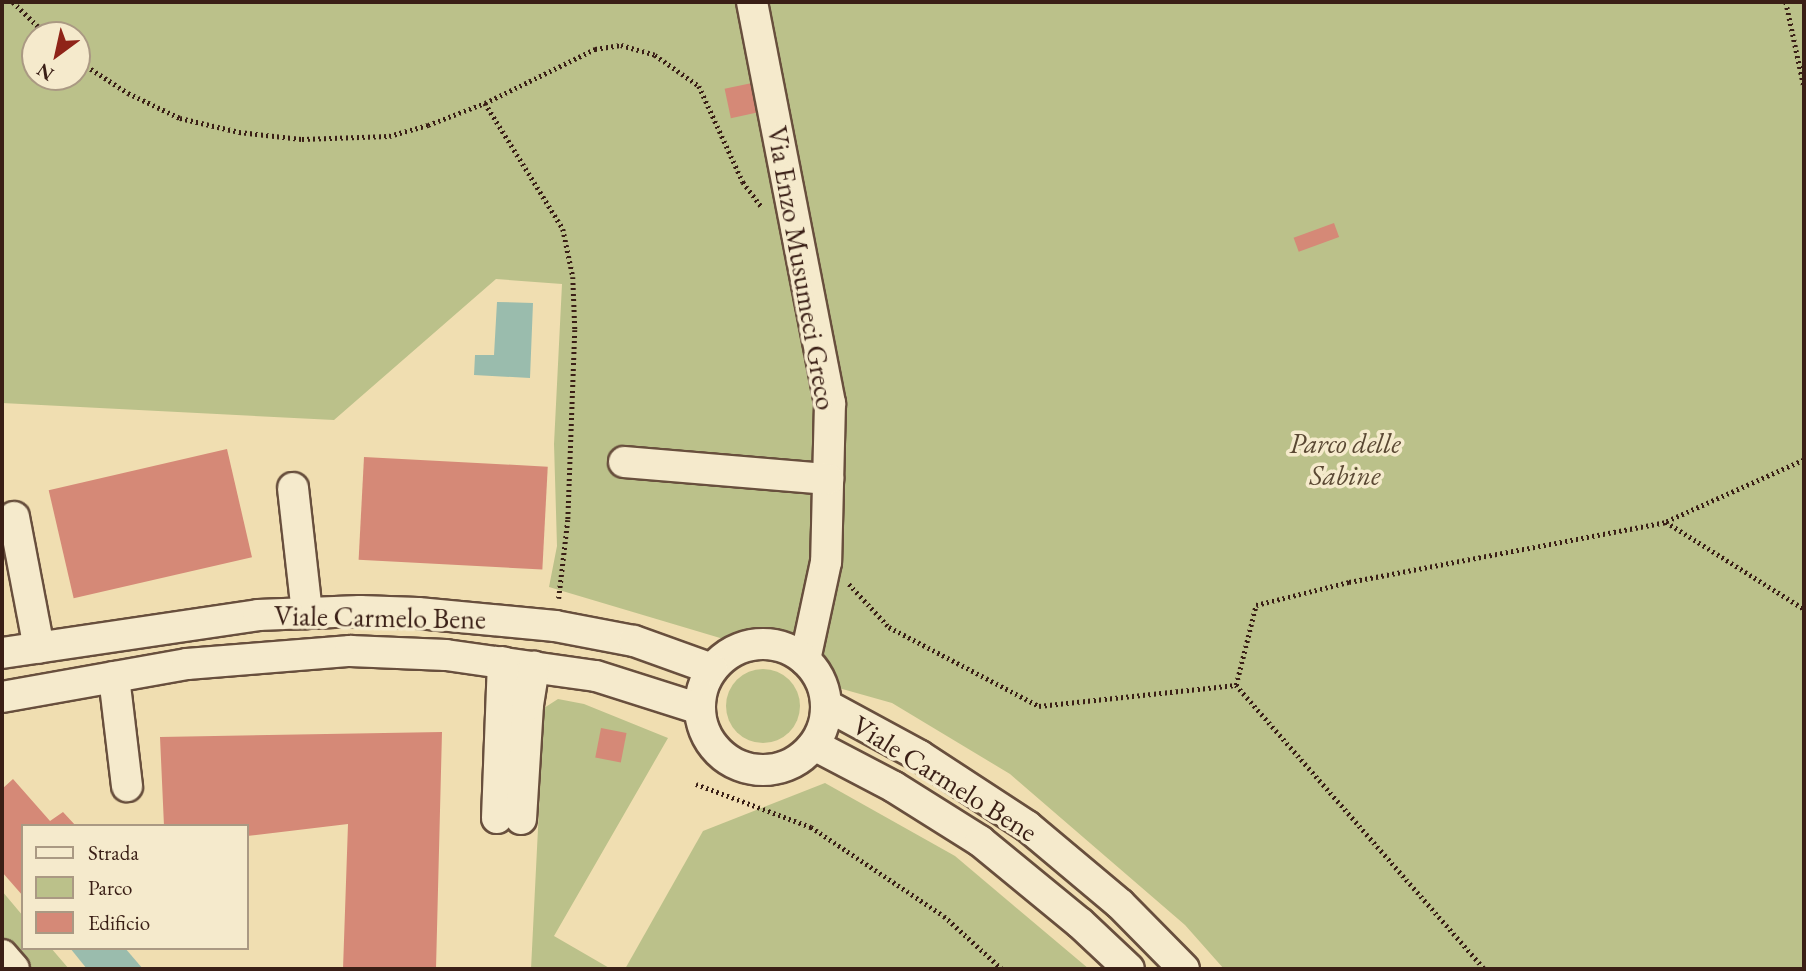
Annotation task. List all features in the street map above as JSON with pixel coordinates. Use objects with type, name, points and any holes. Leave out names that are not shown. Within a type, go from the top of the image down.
[{"type":"street","name":"Via Enzo Musumeci Greco","points":[[752,2],[830,403],[826,562],[805,660]]},
{"type":"street","points":[[625,462],[828,479]]},
{"type":"street","points":[[293,488],[307,613]]},
{"type":"street","points":[[14,517],[39,648]]},
{"type":"street","name":"Viale Carmelo Bene","points":[[2,653],[258,615],[418,613],[555,626],[634,640],[712,669]]},
{"type":"street","points":[[767,644],[787,649],[805,660],[821,683],[826,705],[823,726],[814,745],[801,758],[785,767],[767,771],[748,769],[727,759],[715,748],[704,730],[700,709],[703,688],[712,669],[727,655],[747,646],[767,644]]},
{"type":"street","name":"Viale Carmelo Bene","points":[[2,697],[187,664],[350,651],[446,655],[596,676],[700,709]]},
{"type":"street","points":[[503,662],[509,819],[534,666]]},
{"type":"street","points":[[114,677],[127,786]]},
{"type":"street","name":"Viale Carmelo Bene","points":[[826,705],[920,756],[1027,826],[1120,904],[1185,969]]},
{"type":"street","name":"Viale Carmelo Bene","points":[[814,745],[894,787],[980,841],[1072,916],[1129,969]]},
{"type":"street","points":[[2,955],[13,969]]},
{"type":"path","points":[[13,2],[33,21]]},
{"type":"path","points":[[1786,2],[1804,87]]},
{"type":"path","points":[[91,69],[128,93],[180,118],[239,132],[302,139],[389,136],[428,125],[485,103],[595,49],[621,45],[655,55],[699,86],[743,182],[757,204],[776,216],[794,215]]},
{"type":"path","points":[[485,103],[563,229],[573,277],[575,330],[568,520],[555,626]]},
{"type":"path","points":[[1236,685],[1256,605],[1349,582],[1666,522],[1804,460]]},
{"type":"path","points":[[1666,522],[1804,609]]},
{"type":"path","points":[[826,562],[868,601],[889,626],[1039,706],[1236,685]]},
{"type":"path","points":[[1236,685],[1485,969]]},
{"type":"path","points":[[696,784],[811,827],[944,916],[1002,969]]},
{"type":"green space","name":"Parco delle Sabine","points":[[2,2],[1804,2],[1804,969],[1224,969],[1185,925],[1010,774],[892,703],[821,683],[805,660],[787,649],[767,644],[747,646],[549,587],[557,546],[554,444],[562,284],[496,279],[334,420],[2,403]]},
{"type":"green space","points":[[763,669],[777,672],[789,680],[797,692],[800,706],[797,720],[789,732],[777,740],[763,743],[749,740],[737,732],[729,720],[726,706],[729,692],[737,680],[749,672]]},
{"type":"green space","points":[[558,699],[584,704],[668,738],[554,936],[611,969],[531,969],[544,708]]},
{"type":"green space","points":[[825,783],[955,856],[1089,969],[625,969],[703,831]]},
{"type":"green space","points":[[2,891],[21,914],[21,950],[53,950],[69,969],[2,969]]},
{"type":"shaded area","points":[[497,302],[533,303],[530,378],[474,375],[475,355],[494,355]]},
{"type":"shaded area","points":[[72,950],[127,950],[143,969],[87,969]]},
{"type":"building","points":[[752,83],[758,112],[731,118],[725,89]]},
{"type":"building","points":[[1334,223],[1339,237],[1299,252],[1294,238]]},
{"type":"building","points":[[227,449],[252,557],[74,598],[49,490]]},
{"type":"building","points":[[364,457],[548,467],[542,569],[359,560]]},
{"type":"building","points":[[601,728],[627,733],[621,762],[595,757]]},
{"type":"building","points":[[442,732],[436,969],[343,969],[348,824],[248,836],[248,824],[164,824],[160,737]]},
{"type":"building","points":[[13,779],[50,821],[63,812],[74,824],[21,824],[21,894],[2,872],[2,789]]}]
